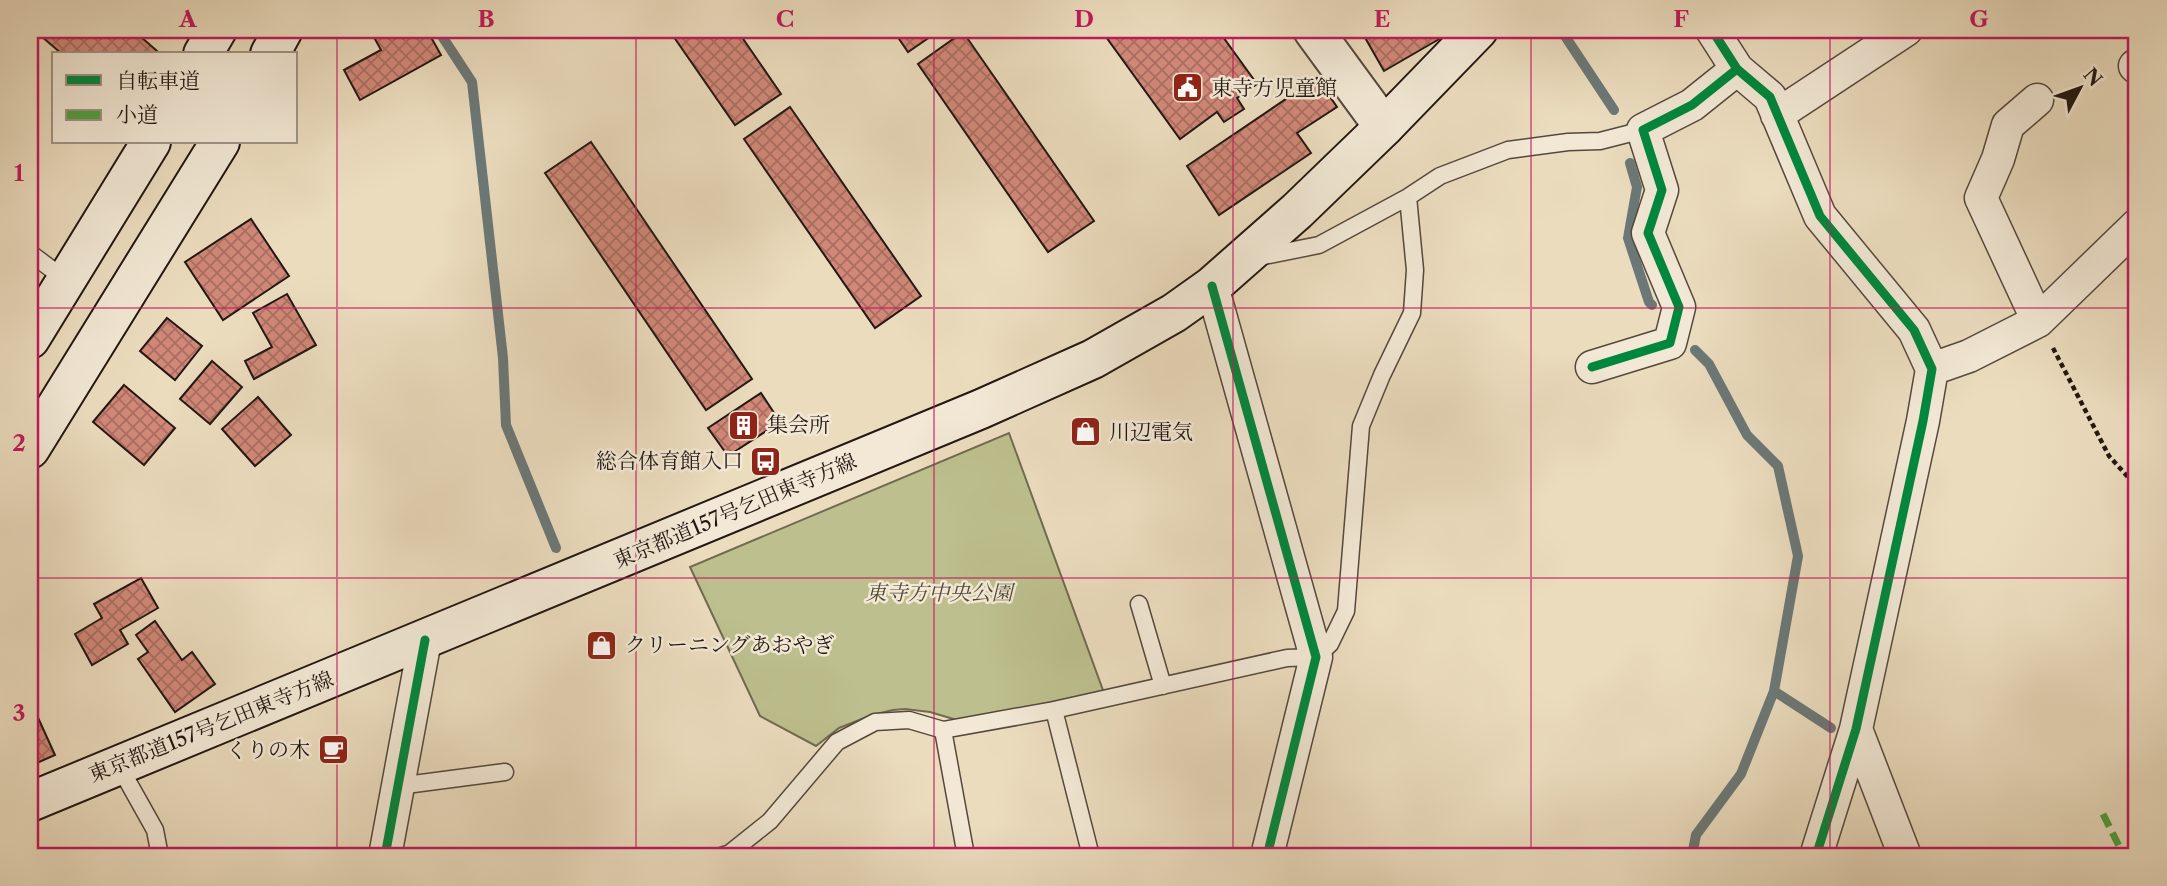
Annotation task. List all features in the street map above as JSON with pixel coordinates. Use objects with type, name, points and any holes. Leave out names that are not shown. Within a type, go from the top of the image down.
[{"type":"main road","points":[[204,52],[217,30]]},
{"type":"main road","points":[[271,52],[283,30]]},
{"type":"main road","points":[[1312,30],[1384,127]]},
{"type":"main road","name":"東京都道157号乞田東寺方線","points":[[30,802],[1056,377],[1093,359],[1164,319],[1245,259],[1384,127],[1478,30]]},
{"type":"main road","points":[[30,339],[150,144]]},
{"type":"main road","points":[[30,449],[219,144]]},
{"type":"street","points":[[1712,30],[1737,69],[1770,97],[1820,216],[1914,330],[1932,369],[1856,729],[1816,856]]},
{"type":"street","points":[[1777,115],[1906,30]]},
{"type":"street","points":[[1592,367],[1670,343],[1679,307],[1648,233],[1662,190],[1643,131],[1692,105],[1737,69]]},
{"type":"street","points":[[2037,100],[2008,125],[1998,159],[1981,198],[2038,321]]},
{"type":"street","points":[[1932,369],[1969,356],[2038,321],[2137,225]]},
{"type":"street","points":[[1212,286],[1316,657],[1267,856]]},
{"type":"street","points":[[385,856],[425,639]]},
{"type":"street","points":[[1856,729],[1905,856]]},
{"type":"lane","points":[[1245,259],[1319,245],[1408,197],[1440,176],[1508,150],[1568,142],[1600,141],[1643,131]]},
{"type":"lane","points":[[722,856],[730,853],[770,821],[837,742],[876,722],[909,720],[943,730],[1054,710],[1287,658],[1316,657],[1330,644],[1346,611],[1361,426],[1412,313],[1415,270],[1408,197]]},
{"type":"lane","points":[[30,253],[66,280]]},
{"type":"lane","points":[[1139,604],[1163,686]]},
{"type":"lane","points":[[1054,710],[1091,856]]},
{"type":"lane","points":[[943,730],[966,856]]},
{"type":"lane","points":[[118,764],[155,830],[160,856]]},
{"type":"lane","points":[[398,786],[505,772]]},
{"type":"path","points":[[2038,321],[2109,456],[2137,487]]},
{"type":"green space","name":"東寺方中央公園","points":[[1009,433],[1104,693],[960,721],[930,712],[893,710],[839,728],[816,746],[760,716],[690,567]]},
{"type":"building","points":[[34,30],[133,30],[157,51],[156,52],[60,52]]},
{"type":"building","points":[[370,30],[427,30],[441,55],[360,100],[344,70],[381,50]]},
{"type":"building","points":[[669,30],[737,30],[781,94],[735,125]]},
{"type":"building","points":[[893,30],[940,30],[908,52]]},
{"type":"building","points":[[1101,30],[1218,30],[1257,84],[1237,98],[1244,109],[1224,122],[1217,112],[1180,139]]},
{"type":"building","points":[[1370,30],[1436,30],[1441,38],[1384,71],[1363,34]]},
{"type":"building","points":[[963,32],[1094,221],[1048,252],[918,64]]},
{"type":"building","points":[[1317,78],[1337,107],[1297,133],[1311,153],[1219,215],[1187,166]]},
{"type":"building","points":[[790,107],[921,296],[875,328],[744,139]]},
{"type":"building","points":[[591,142],[752,379],[706,410],[545,173]]},
{"type":"building","points":[[251,219],[289,276],[223,320],[185,262]]},
{"type":"building","points":[[287,294],[316,345],[254,379],[245,361],[272,347],[253,313]]},
{"type":"building","points":[[167,318],[202,346],[175,380],[140,351]]},
{"type":"building","points":[[212,361],[242,387],[210,424],[180,399]]},
{"type":"building","points":[[124,385],[175,428],[144,465],[93,422]]},
{"type":"building","name":"集会所","points":[[761,393],[780,422],[728,456],[708,428]]},
{"type":"building","points":[[258,397],[291,435],[255,466],[222,429]]},
{"type":"building","points":[[141,578],[158,608],[120,630],[128,644],[92,665],[75,634],[102,618],[94,604]]},
{"type":"building","points":[[155,621],[182,660],[192,652],[215,684],[175,712],[138,659],[148,652],[136,635]]},
{"type":"building","points":[[30,700],[55,755],[30,766]]},
{"type":"waterway","points":[[438,30],[472,82],[503,358],[506,425],[556,548]]},
{"type":"waterway","points":[[1561,30],[1614,110]]},
{"type":"waterway","points":[[1630,163],[1637,187],[1628,238],[1652,305]]},
{"type":"waterway","points":[[1692,856],[1696,835],[1741,774],[1774,691],[1798,556],[1778,466],[1747,435],[1709,364],[1695,350]]},
{"type":"waterway","points":[[1774,691],[1831,728]]},
{"type":"marked path","points":[[2103,814],[2124,856]]},
{"type":"cycle path","points":[[1712,30],[1737,69],[1770,97],[1820,216],[1914,330],[1932,369],[1856,729],[1816,856]]},
{"type":"cycle path","points":[[1592,367],[1670,343],[1679,307],[1648,233],[1662,190],[1643,130],[1692,105],[1737,69]]},
{"type":"cycle path","points":[[1212,286],[1316,657],[1267,856]]},
{"type":"cycle path","points":[[385,856],[425,640]]},
{"type":"place","name":"東寺方児童館","points":[[1188,88]]},
{"type":"place","name":"集会所","points":[[744,425]]},
{"type":"place","name":"川辺電気","points":[[1086,432]]},
{"type":"place","name":"総合体育館入口","points":[[766,461]]},
{"type":"place","name":"クリーニングあおやぎ","points":[[602,645]]},
{"type":"place","name":"くりの木","points":[[333,750]]}]
